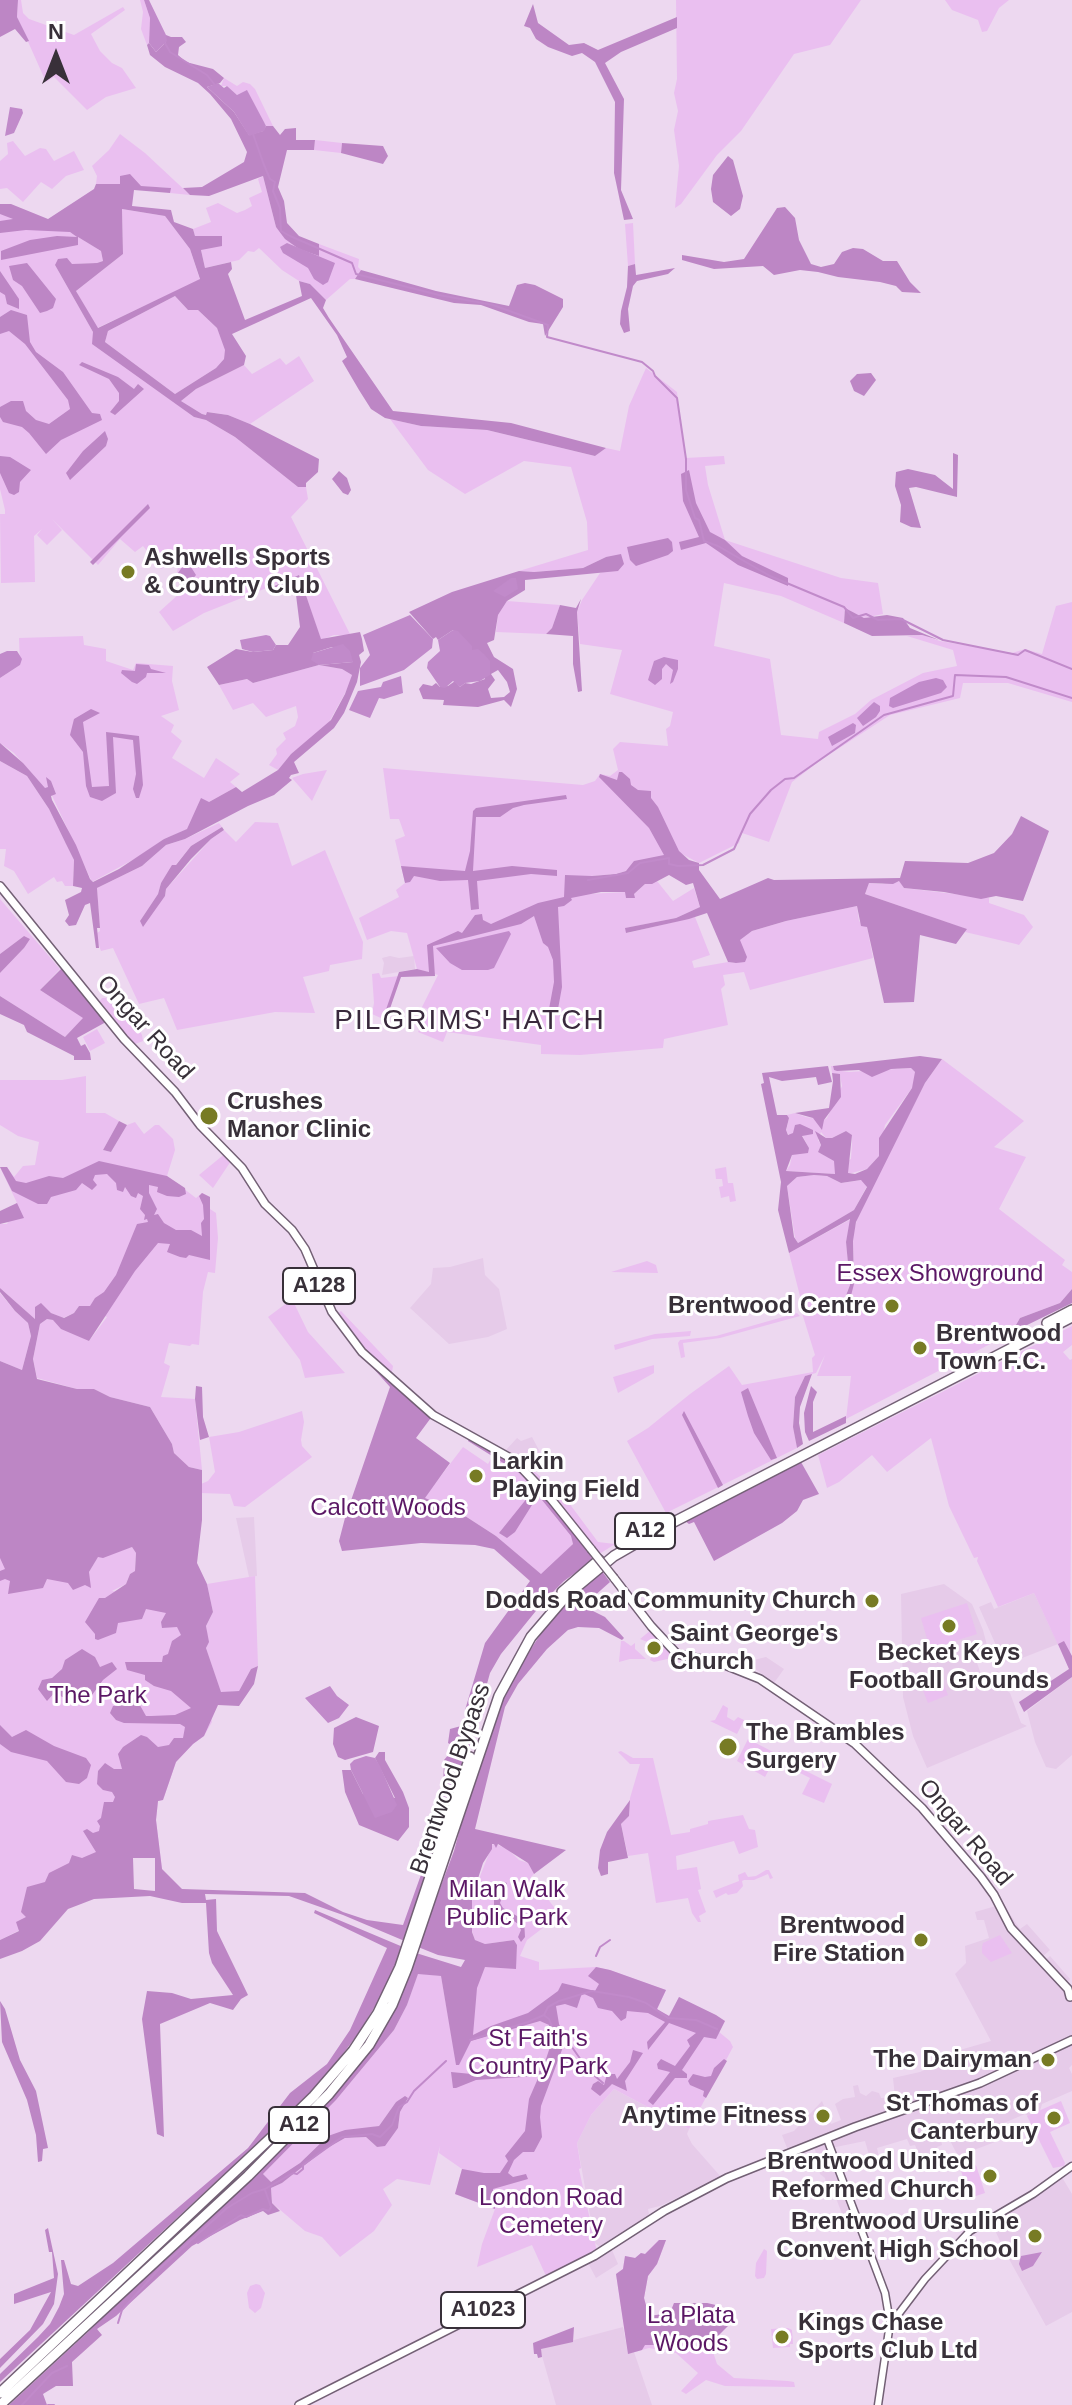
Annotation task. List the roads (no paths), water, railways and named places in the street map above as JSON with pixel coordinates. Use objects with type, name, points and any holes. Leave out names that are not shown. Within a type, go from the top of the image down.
[{"type":"highway","name":"Brentwood Bypass","points":[[0,2405],[248,2176],[329,2094],[369,2045],[392,2005],[407,1968],[490,1717],[516,1661],[542,1622],[567,1595],[614,1556],[666,1526],[1072,1310]]},
{"type":"highway","name":"Brentwood Bypass","points":[[823,1442],[1072,1317]]},
{"type":"highway","name":"Brentwood Bypass","points":[[0,2393],[296,2114],[353,2051],[394,1983],[482,1721],[510,1660],[535,1621],[564,1589],[606,1555],[662,1522],[792,1458]]},
{"type":"main road","name":"Ongar Road","points":[[0,886],[130,1046],[242,1168],[265,1204],[292,1230],[305,1249],[332,1312],[362,1352],[433,1415],[514,1460],[551,1499],[651,1626],[677,1654],[718,1663],[760,1679],[854,1743],[932,1819],[987,1884],[1011,1928],[1070,1991],[1071,1997]]},
{"type":"main road","name":"A1023","points":[[299,2405],[594,2256],[664,2211],[745,2170],[980,2083],[1072,2040]]},
{"type":"main road","points":[[827,2139],[894,2318]]},
{"type":"main road","points":[[878,2405],[894,2318],[918,2286],[970,2231],[1033,2194],[1072,2166]]},
{"type":"waterway","points":[[165,43],[170,52],[207,75],[215,85]]},
{"type":"waterway","points":[[253,134],[270,179],[275,182],[273,191],[280,208],[281,231],[352,263],[356,274],[493,305],[548,325],[547,337],[642,362],[653,371],[677,398],[686,459],[686,490],[704,541],[770,576],[844,607],[853,618],[866,614],[878,620],[901,619],[943,640],[1018,655],[1025,650],[1072,669]]},
{"type":"waterway","points":[[588,880],[628,873],[640,863],[669,858],[669,864],[678,866],[703,865],[734,849],[750,814],[771,790],[785,779],[794,778],[884,715],[953,696],[955,675],[1006,677],[1072,698]]},
{"type":"waterway","points":[[596,1956],[600,1947],[610,1940]]},
{"type":"waterway","points":[[470,2040],[528,2022],[544,2015],[548,2007],[559,2001],[592,1991],[629,1997],[646,2003],[668,2018],[696,2020],[717,2029]]},
{"type":"waterway","points":[[545,2016],[555,2034],[564,2039]]},
{"type":"waterway","points":[[567,2040],[588,2070],[603,2083]]},
{"type":"waterway","points":[[118,2323],[122,2310],[159,2269],[227,2208],[293,2173],[297,2174],[303,2165],[342,2137],[372,2134],[380,2137],[392,2125],[399,2107],[446,2061]]},
{"type":"waterway","points":[[198,2243],[241,2215],[246,2217],[263,2209],[269,2211],[271,2207],[265,2190]]},
{"type":"waterway","points":[[22,2405],[52,2373],[67,2366]]},
{"type":"waterway","points":[[48,2405],[54,2405]]},
{"type":"place","name":"Ashwells Sports & Country Club","points":[[128,572]]},
{"type":"place","name":"Crushes Manor Clinic","points":[[209,1116]]},
{"type":"place","name":"Brentwood Centre","points":[[892,1306]]},
{"type":"place","name":"Brentwood Town F.C.","points":[[920,1348]]},
{"type":"place","name":"Larkin Playing Field","points":[[476,1476]]},
{"type":"place","name":"Dodds Road Community Church","points":[[872,1601]]},
{"type":"place","name":"Becket Keys Football Grounds","points":[[949,1626]]},
{"type":"place","name":"Saint George's Church","points":[[654,1648]]},
{"type":"place","name":"The Brambles Surgery","points":[[728,1747]]},
{"type":"place","name":"Brentwood Fire Station","points":[[921,1940]]},
{"type":"place","name":"The Dairyman","points":[[1048,2060]]},
{"type":"place","name":"Anytime Fitness","points":[[823,2116]]},
{"type":"place","name":"St Thomas of Canterbury","points":[[1054,2118]]},
{"type":"place","name":"Brentwood United Reformed Church","points":[[990,2176]]},
{"type":"place","name":"Brentwood Ursuline Convent High School","points":[[1035,2236]]},
{"type":"place","name":"Kings Chase Sports Club Ltd","points":[[782,2337]]},
{"type":"district","name":"PILGRIMS' HATCH","points":[[470,1021]]},
{"type":"park label","name":"Essex Showground","points":[[940,1274]]},
{"type":"park label","name":"Calcott Woods","points":[[388,1508]]},
{"type":"park label","name":"The Park","points":[[98,1696]]},
{"type":"park label","name":"Milan Walk Public Park","points":[[507,1904]]},
{"type":"park label","name":"St Faith's Country Park","points":[[538,2053]]},
{"type":"park label","name":"London Road Cemetery","points":[[551,2212]]},
{"type":"park label","name":"La Plata Woods","points":[[691,2330]]}]
